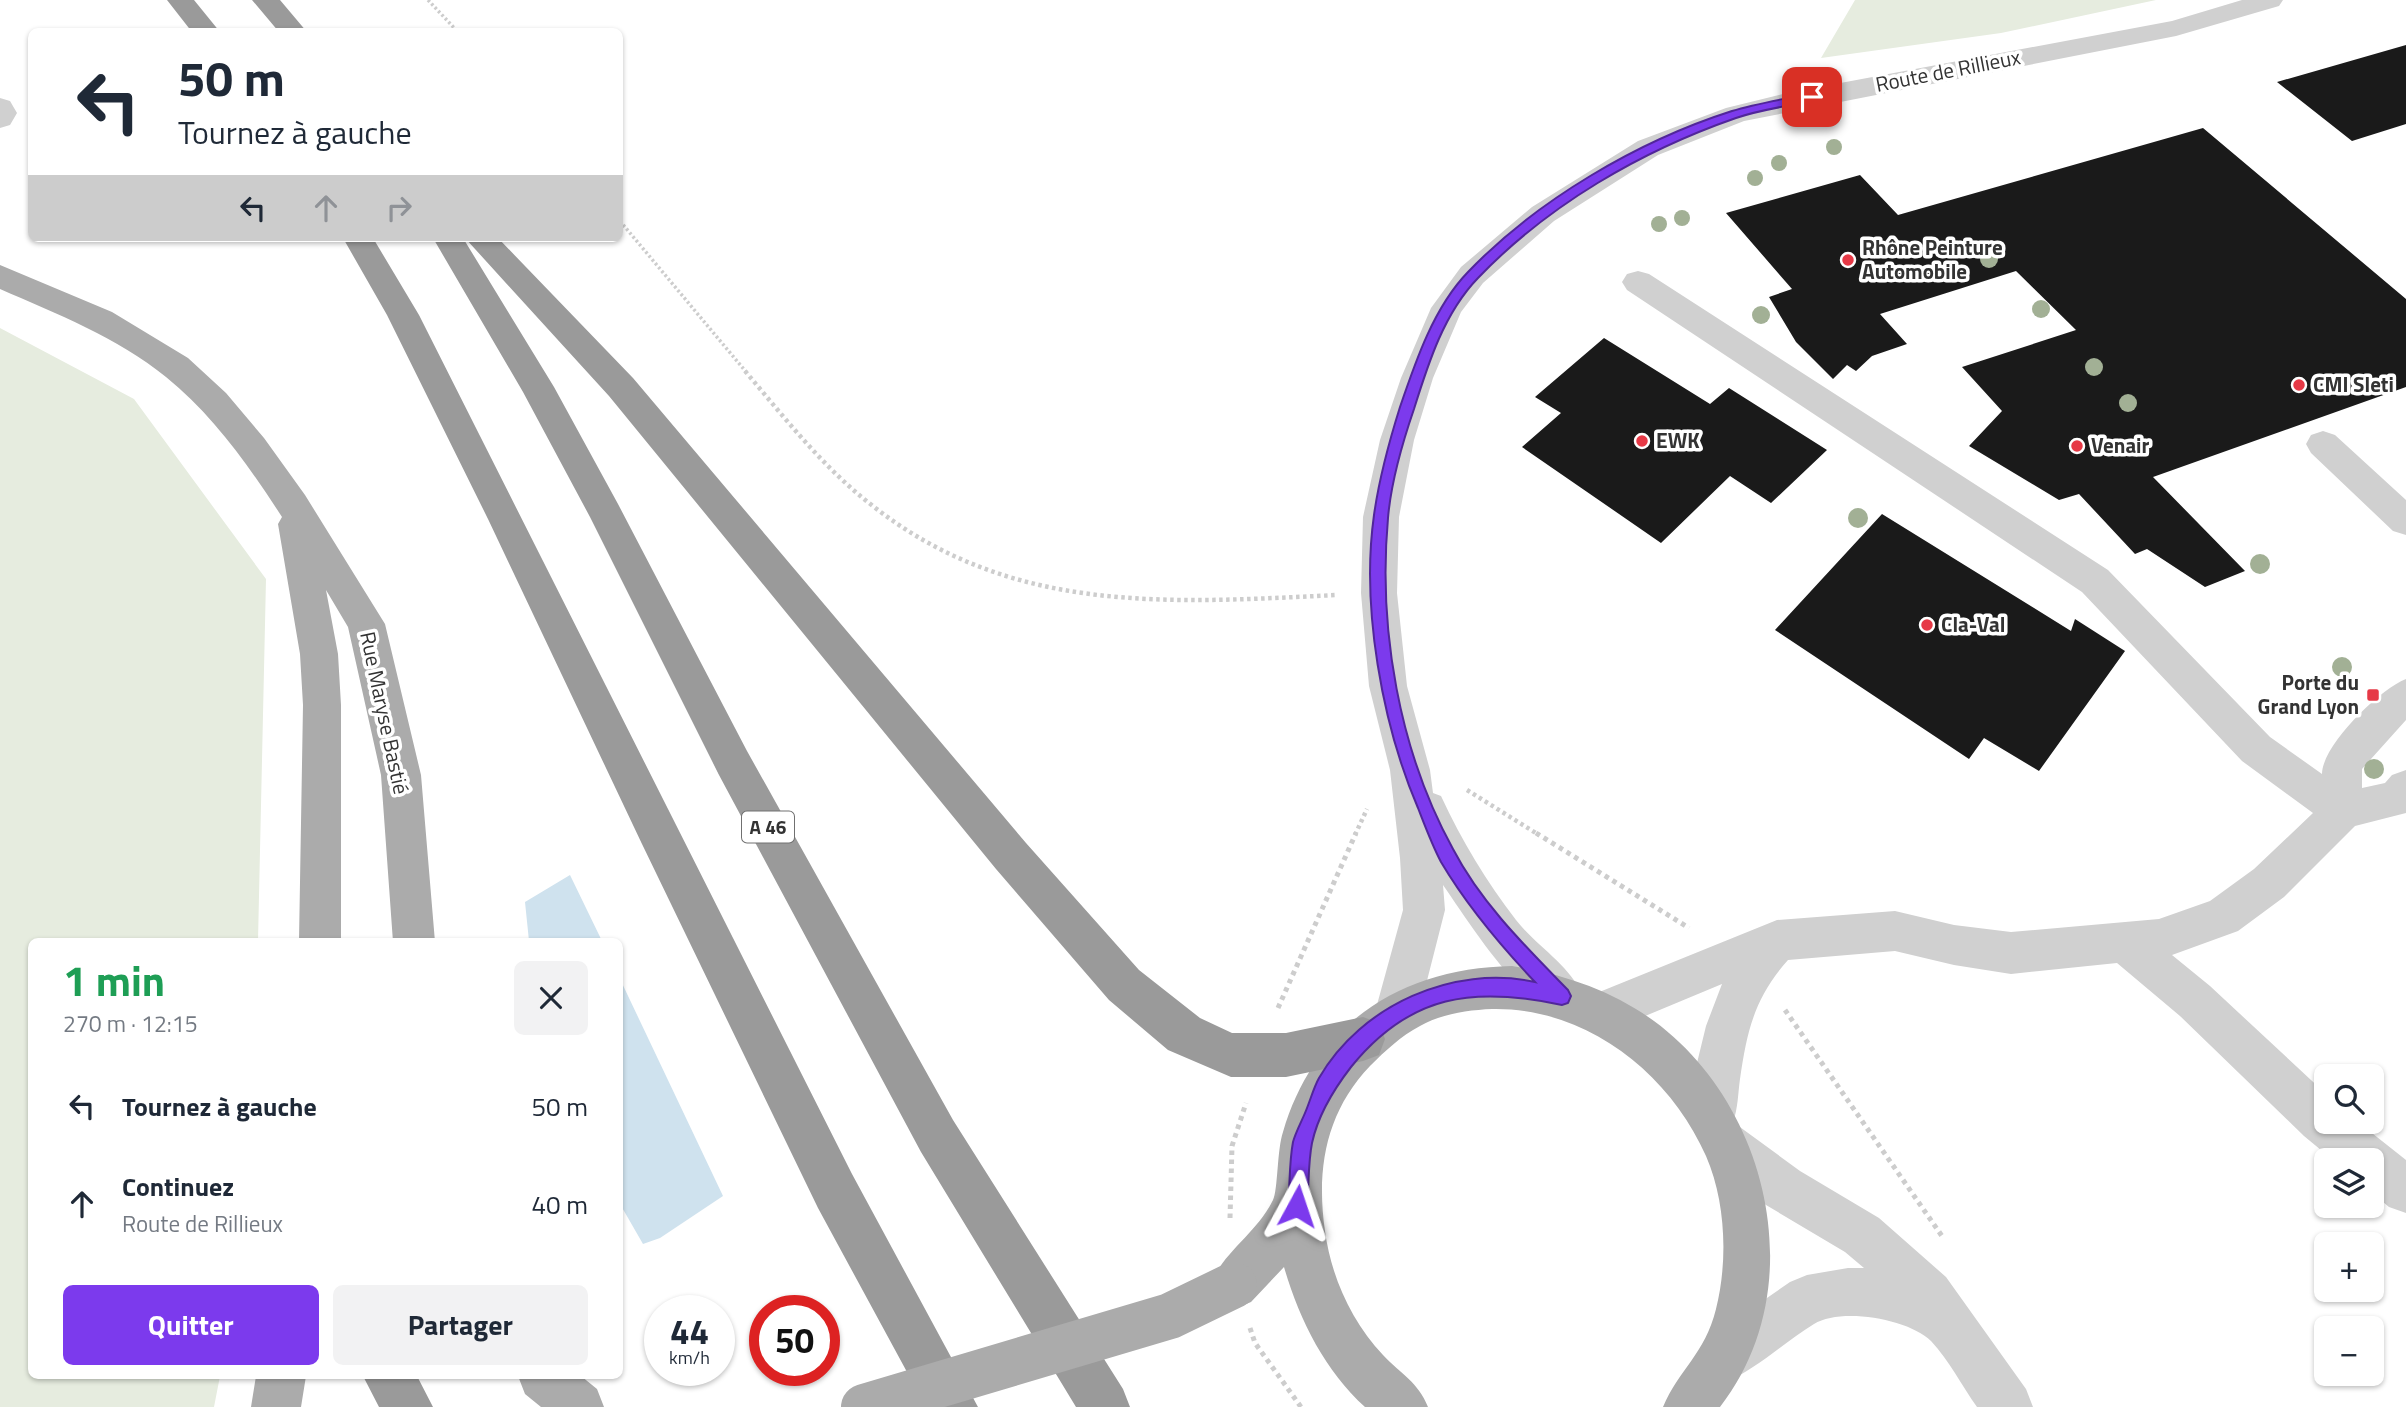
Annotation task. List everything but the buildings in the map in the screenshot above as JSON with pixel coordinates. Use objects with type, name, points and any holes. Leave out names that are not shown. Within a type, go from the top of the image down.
[{"type":"highway","points":[[180,0],[204,28]]},
{"type":"highway","points":[[265,0],[290,28]]},
{"type":"highway","points":[[360,242],[403,315],[500,507],[835,1191],[953,1407]]},
{"type":"highway","name":"A 46","points":[[451,242],[471,272],[550,410],[733,763],[937,1136],[1105,1407]]},
{"type":"highway","points":[[484,242],[621,387],[1011,856],[1124,985],[1184,1034],[1231,1055],[1260,1058],[1286,1055],[1380,1025]]},
{"type":"highway","points":[[390,1379],[408,1407]]},
{"type":"main road","name":"Rue Maryse Bastié","points":[[0,276],[101,320],[176,367],[215,402],[252,447],[293,505],[366,624],[401,775],[414,938]]},
{"type":"main road","name":"Rue Maryse Bastié","points":[[293,505],[319,654],[322,705],[320,938]]},
{"type":"main road","points":[[1403,1407],[1354,1359],[1313,1285],[1297,1206],[1303,1141],[1326,1084],[1380,1025],[1435,996],[1476,987],[1518,987],[1562,996],[1602,1012],[1644,1039],[1681,1075],[1718,1129],[1742,1194],[1749,1251],[1743,1306],[1724,1358],[1689,1407]]},
{"type":"main road","points":[[864,1407],[1170,1316],[1234,1284],[1265,1254],[1297,1206]]},
{"type":"main road","points":[[276,1407],[281,1379]]},
{"type":"main road","points":[[546,1379],[579,1407]]},
{"type":"street","name":"Route de Rillieux","points":[[1410,770],[1388,686],[1378,593],[1381,517],[1397,440],[1417,378],[1447,308],[1472,275],[1543,214],[1648,149],[1736,114],[2176,28],[2270,0]]},
{"type":"street","points":[[0,107],[3,113],[0,119]]},
{"type":"street","points":[[1638,282],[2095,581],[2256,749],[2343,811]]},
{"type":"street","points":[[2323,444],[2406,521]]},
{"type":"street","points":[[2343,811],[2342,763],[2406,696]]},
{"type":"street","points":[[1380,1025],[1423,910],[1421,858],[1410,770]]},
{"type":"street","points":[[1410,770],[1447,855],[1502,936],[1562,996]]},
{"type":"street","points":[[1602,1012],[1777,940],[1895,931],[1954,945],[2011,953],[2159,940],[2223,917],[2269,883],[2343,811],[2397,798],[2406,788]]},
{"type":"street","points":[[1777,940],[1749,974],[1720,1054],[1718,1129],[1783,1188],[1862,1234],[1929,1294],[1945,1321],[2008,1407]]},
{"type":"street","points":[[2125,943],[2195,1001],[2320,1120],[2354,1148]]},
{"type":"street","points":[[2384,1172],[2406,1190]]},
{"type":"street","points":[[1724,1358],[1807,1299],[1847,1292],[1877,1293],[1913,1305],[1945,1321]]},
{"type":"path","points":[[428,0],[454,28]]},
{"type":"path","points":[[623,225],[804,441],[843,483],[889,519],[970,564],[1056,589],[1178,603],[1378,593]]},
{"type":"path","points":[[1255,1343],[1301,1407]]},
{"type":"shaded area","points":[[1855,0],[2156,0],[2001,33],[1821,58]]},
{"type":"shaded area","points":[[0,328],[134,399],[266,579],[258,938],[28,938],[28,1379],[219,1379],[214,1407],[0,1407]]},
{"type":"water","points":[[570,875],[601,938],[529,938],[525,902]]},
{"type":"water","points":[[623,985],[723,1196],[660,1238],[643,1244],[623,1209]]},
{"type":"place","name":"Rhône Peinture Automobile","points":[[1848,260]]},
{"type":"place","name":"CMI Sleti","points":[[2299,385]]},
{"type":"place","name":"EWK","points":[[1642,441]]},
{"type":"place","name":"Venair","points":[[2077,446]]},
{"type":"place","name":"Cla-Val","points":[[1927,625]]},
{"type":"place","name":"Porte du Grand Lyon","points":[[2373,695]]},
{"type":"route","points":[[1297,1206],[1303,1141],[1326,1084],[1363,1038],[1397,1012],[1435,996],[1476,987],[1518,987],[1562,996],[1502,936],[1447,855],[1410,770],[1388,686],[1378,593],[1381,517],[1397,440],[1417,378],[1447,308],[1472,275],[1543,214],[1614,168],[1648,149],[1736,114],[1812,97]]}]
